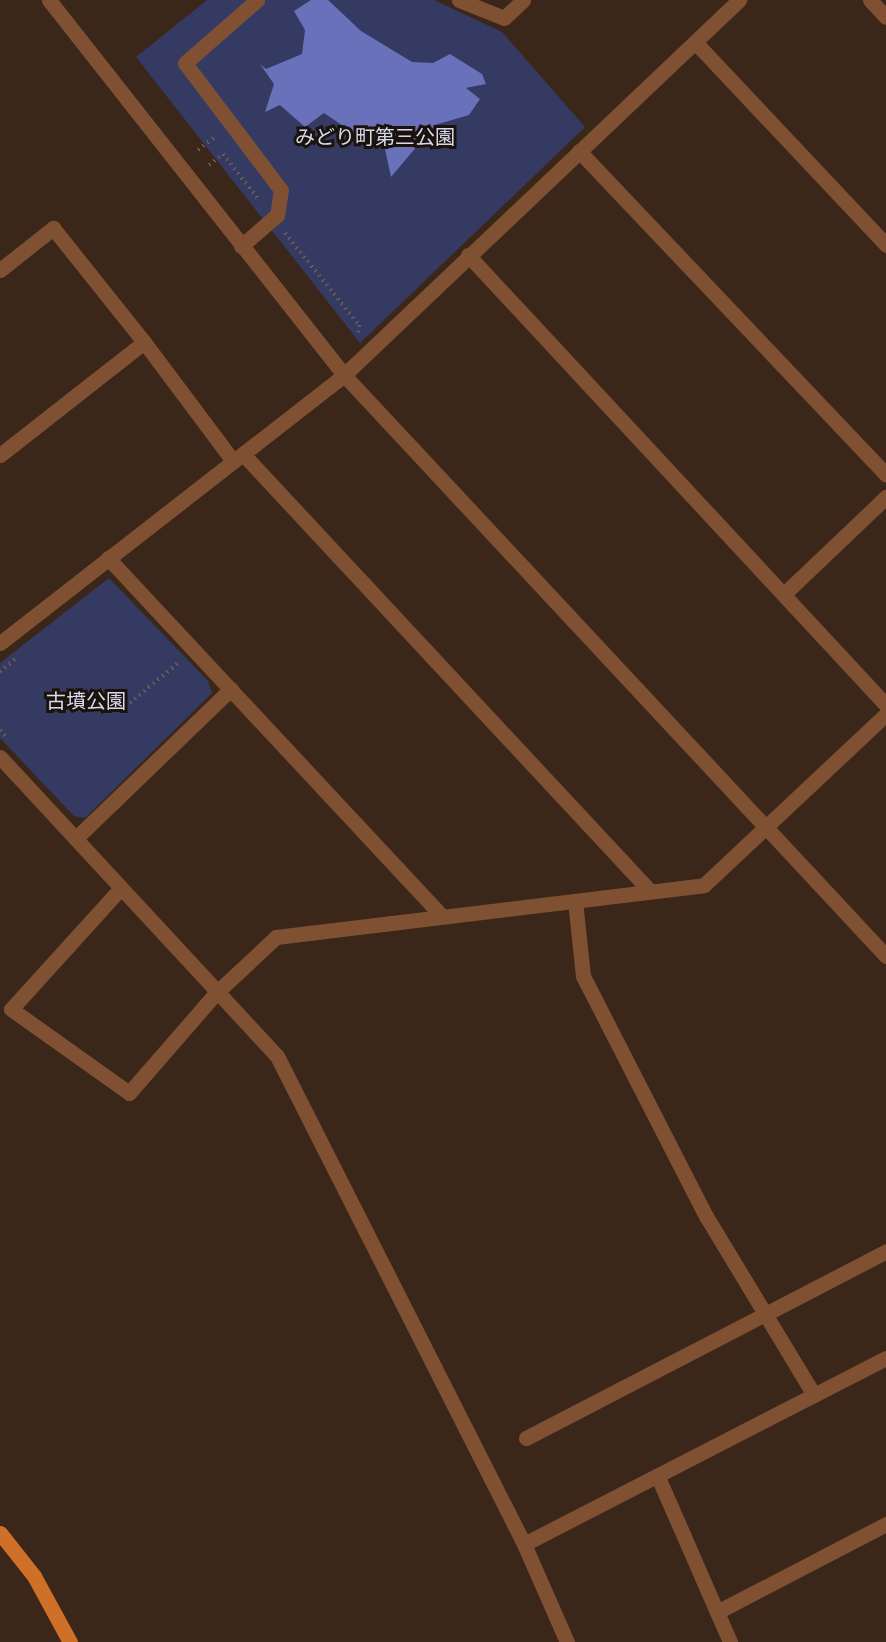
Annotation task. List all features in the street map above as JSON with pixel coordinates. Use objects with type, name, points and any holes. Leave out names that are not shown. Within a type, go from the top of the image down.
[{"type":"main road","points":[[0,1533],[34,1576],[70,1642]]},
{"type":"street","points":[[49,0],[344,375],[886,956]]},
{"type":"street","points":[[241,246],[273,218],[282,200],[274,179],[185,63],[256,0]]},
{"type":"street","points":[[459,0],[504,18],[523,0]]},
{"type":"street","points":[[0,643],[344,375],[739,0]]},
{"type":"street","points":[[870,0],[886,17]]},
{"type":"street","points":[[695,42],[886,245]]},
{"type":"street","points":[[579,151],[886,475]]},
{"type":"street","points":[[0,270],[54,228],[238,458],[649,890]]},
{"type":"street","points":[[468,255],[886,705]]},
{"type":"street","points":[[0,455],[144,342]]},
{"type":"street","points":[[784,594],[886,497]]},
{"type":"street","points":[[108,558],[440,914]]},
{"type":"street","points":[[76,838],[231,689]]},
{"type":"street","points":[[120,889],[11,1009],[129,1093],[216,993],[276,937],[440,914],[575,901],[649,890],[704,885],[886,714]]},
{"type":"street","points":[[0,757],[216,993],[277,1056],[524,1544],[567,1642]]},
{"type":"street","points":[[575,901],[583,976],[706,1216],[768,1312],[814,1395]]},
{"type":"street","points":[[526,1438],[886,1251]]},
{"type":"street","points":[[524,1544],[886,1358]]},
{"type":"street","points":[[658,1477],[730,1642]]},
{"type":"street","points":[[717,1612],[886,1524]]},
{"type":"path","points":[[209,165],[223,154],[273,218]]},
{"type":"path","points":[[284,231],[359,325],[358,338]]},
{"type":"path","points":[[172,653],[179,661]]},
{"type":"path","points":[[0,672],[17,657]]},
{"type":"path","points":[[130,703],[184,657]]},
{"type":"green space","name":"みどり町第三公園","points":[[207,0],[434,0],[502,32],[585,127],[360,343],[136,57]]},
{"type":"green space","name":"古墳公園","points":[[109,578],[208,681],[212,693],[85,818],[74,816],[0,738],[0,663]]},
{"type":"shaded area","points":[[311,0],[328,0],[361,31],[412,62],[433,63],[450,54],[482,74],[486,84],[466,88],[480,99],[469,115],[435,125],[391,177],[382,135],[361,138],[324,113],[305,127],[280,105],[265,112],[274,84],[260,64],[266,69],[302,54],[305,30],[294,11]]}]
